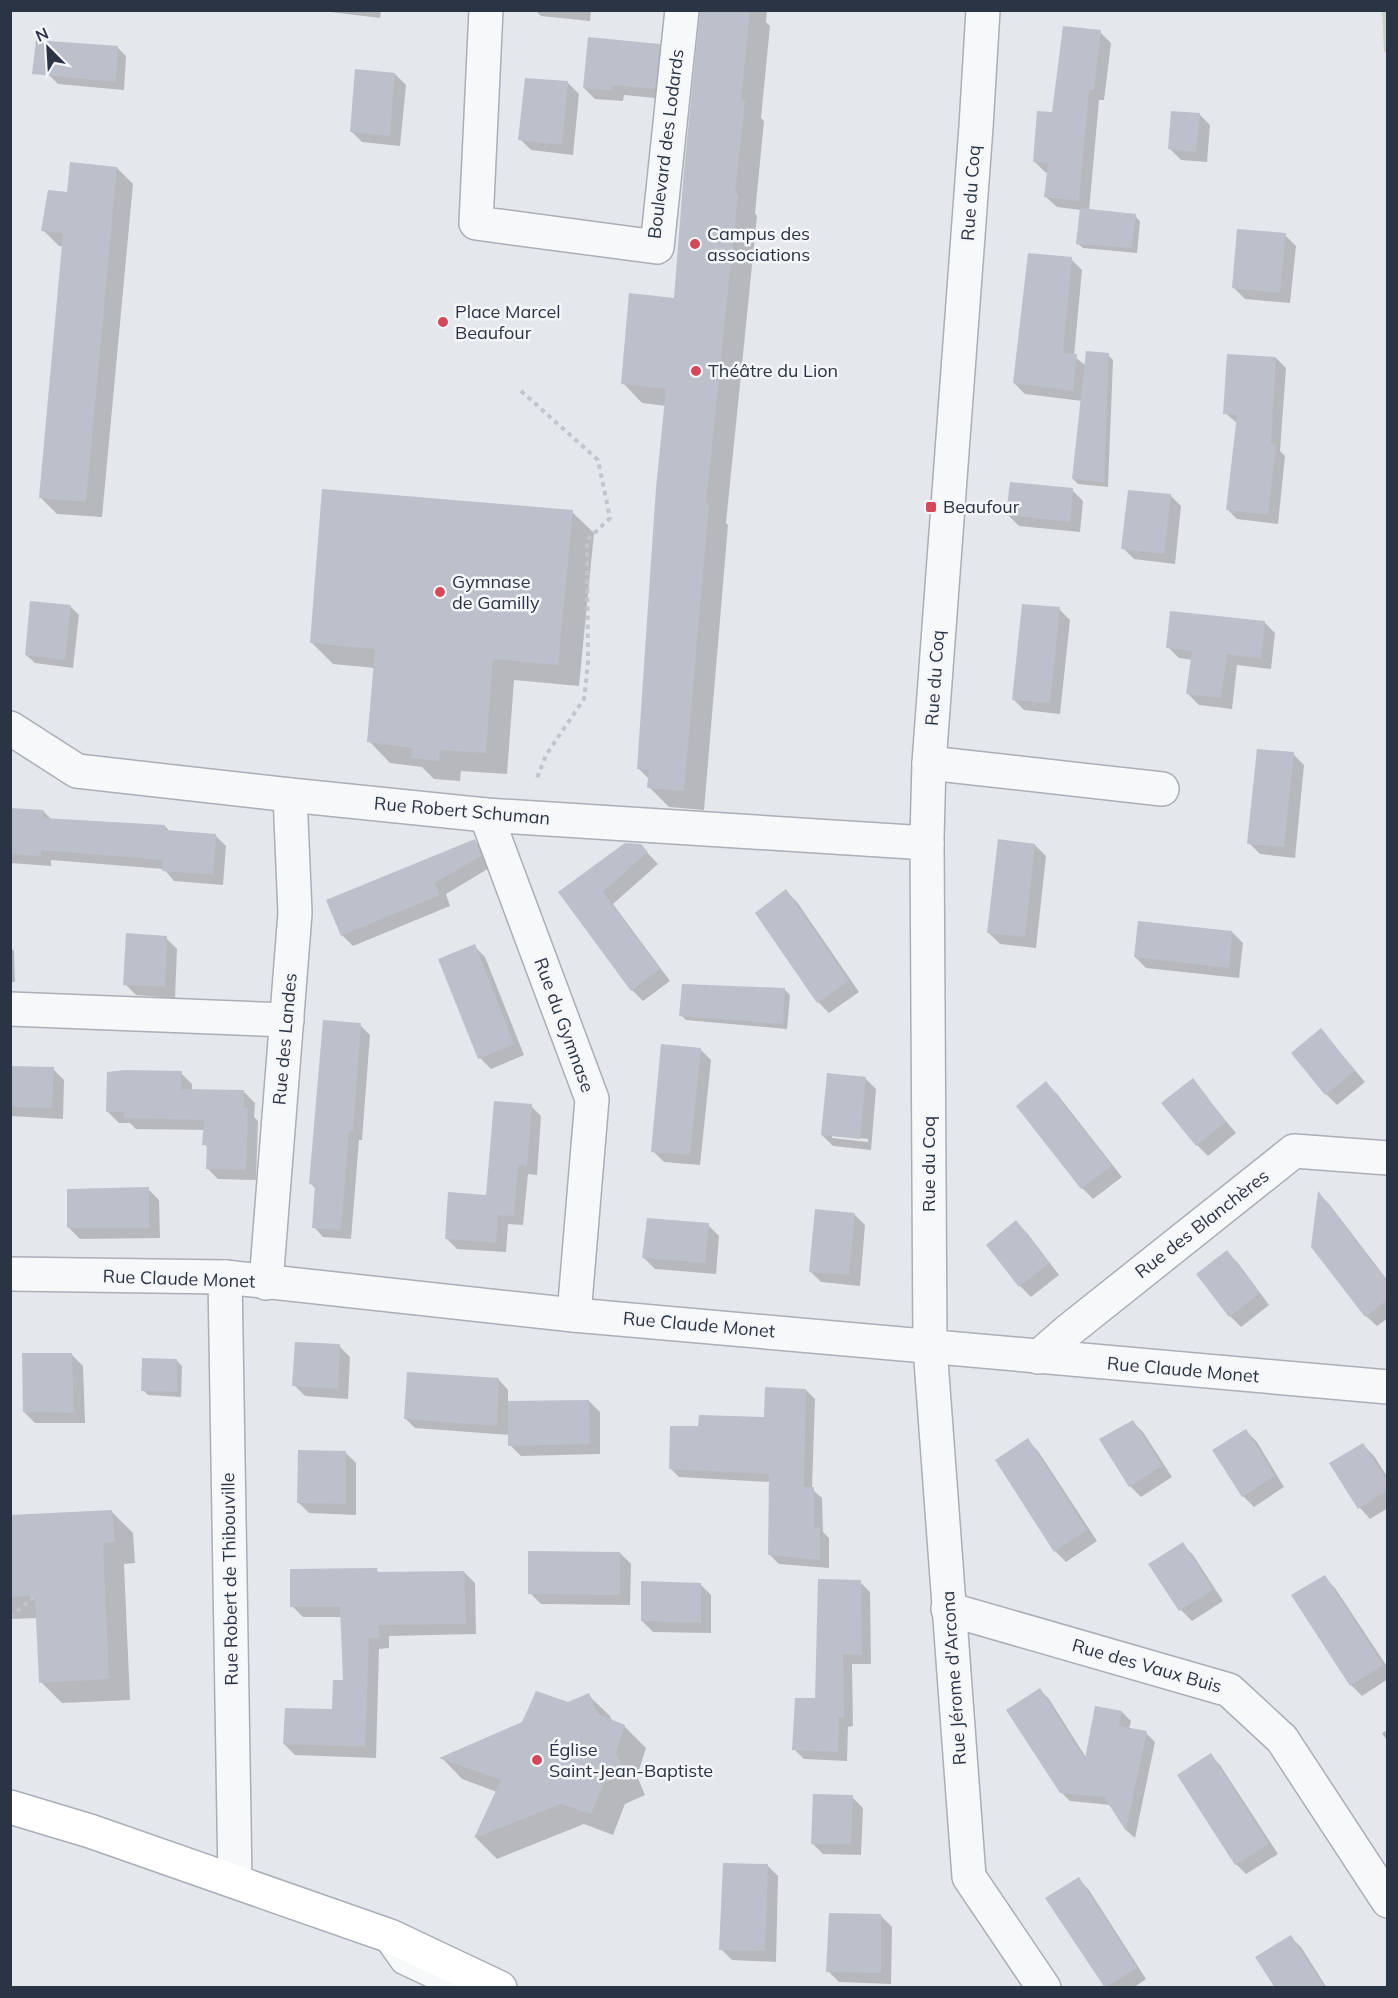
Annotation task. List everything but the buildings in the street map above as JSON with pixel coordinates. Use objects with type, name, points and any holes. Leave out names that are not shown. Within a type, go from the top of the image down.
[{"type":"street","name":"Boulevard des Lodards","points":[[486,10],[476,223],[657,247],[682,10]]},
{"type":"street","name":"Rue du Coq","points":[[930,1347],[927,843],[929,763],[983,10]]},
{"type":"street","name":"Rue Robert Schuman","points":[[10,728],[77,771],[486,815],[927,843]]},
{"type":"street","points":[[929,763],[1162,789]]},
{"type":"street","name":"Rue des Landes","points":[[266,1283],[295,914],[290,795]]},
{"type":"street","name":"Rue du Gymnase","points":[[486,815],[592,1099],[574,1315]]},
{"type":"street","points":[[10,1008],[287,1020]]},
{"type":"street","name":"Rue des Blanchères","points":[[1038,1357],[1068,1330],[1294,1151],[1388,1158]]},
{"type":"street","name":"Rue Claude Monet","points":[[10,1274],[225,1277],[574,1315],[911,1343],[930,1347],[1038,1357],[1388,1387]]},
{"type":"street","name":"Rue Robert de Thibouville","points":[[225,1277],[235,1881]]},
{"type":"street","name":"Rue Jérome d'Arcona","points":[[930,1347],[969,1877],[1044,1988]]},
{"type":"street","name":"Rue des Vaux Buis","points":[[948,1609],[1229,1690],[1282,1739],[1388,1901]]},
{"type":"street","points":[[10,1807],[90,1831],[380,1933],[500,1988]]},
{"type":"lane","points":[[380,1933],[401,1964],[452,1988]]},
{"type":"path","points":[[521,391],[598,460],[610,518],[587,540],[588,663],[584,699],[546,755],[537,778]]},
{"type":"path","points":[[10,1617],[35,1596]]},
{"type":"green space","points":[[1382,11],[1387,11],[1387,53],[1384,52]]},
{"type":"place","name":"Campus des associations","points":[[695,244]]},
{"type":"place","name":"Place Marcel Beaufour","points":[[443,322]]},
{"type":"place","name":"Théâtre du Lion","points":[[696,371]]},
{"type":"place","name":"Beaufour","points":[[931,507]]},
{"type":"place","name":"Gymnase de Gamilly","points":[[440,592]]},
{"type":"place","name":"Église Saint-Jean-Baptiste","points":[[537,1760]]}]
